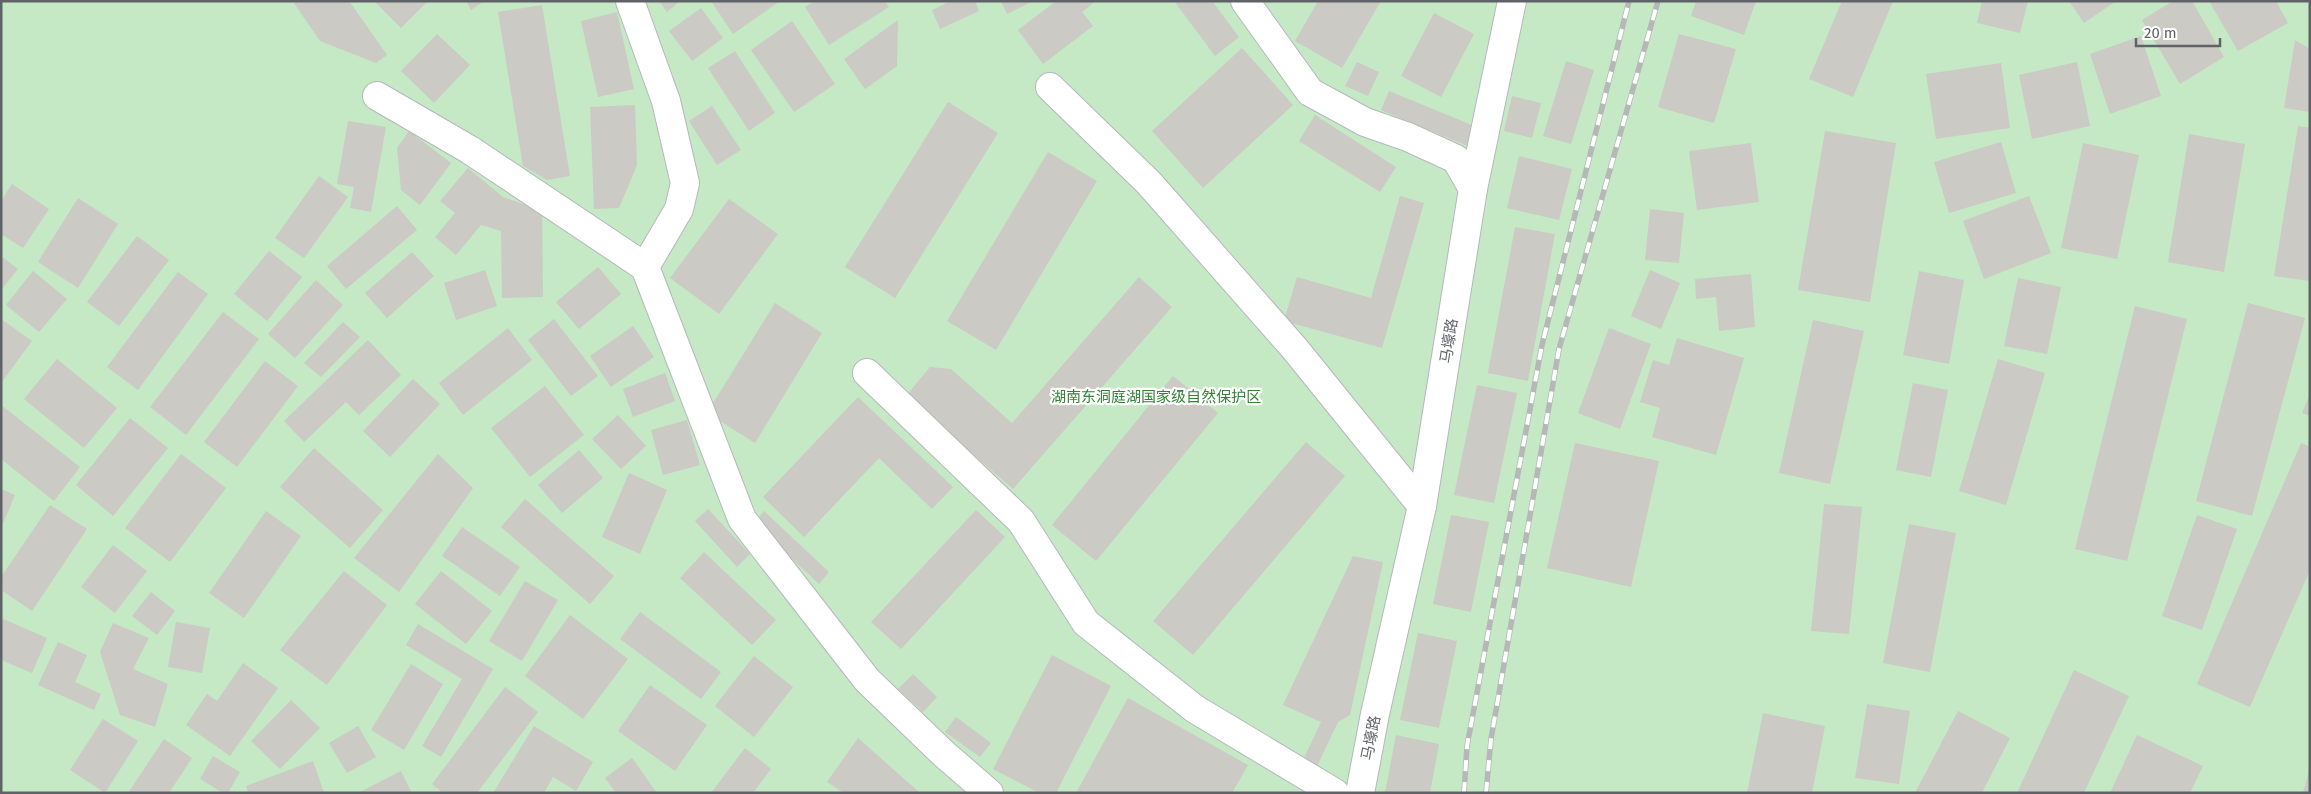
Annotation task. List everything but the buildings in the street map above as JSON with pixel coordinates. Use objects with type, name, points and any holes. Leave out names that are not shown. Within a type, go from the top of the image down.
[{"type":"street","points":[[630,1],[666,101],[685,183],[679,209],[645,267]]},
{"type":"street","points":[[1245,1],[1310,92],[1365,122],[1408,137],[1456,159],[1473,189]]},
{"type":"street","name":"马壕路","points":[[1360,793],[1422,506],[1473,189],[1512,1]]},
{"type":"street","points":[[1050,87],[1149,183],[1296,349],[1422,506]]},
{"type":"street","points":[[377,96],[470,150],[645,267],[742,519],[867,680],[944,754],[989,793]]},
{"type":"street","points":[[867,373],[1021,520],[1086,623],[1195,709],[1334,793]]},
{"type":"green space","name":"湖南东洞庭湖国家级自然保护区","points":[[1,1],[2310,1],[2310,793],[1,793]]},
{"type":"railway","points":[[1464,793],[1467,746],[1542,345],[1629,1]]},
{"type":"railway","points":[[1486,793],[1491,739],[1559,349],[1658,1]]}]
